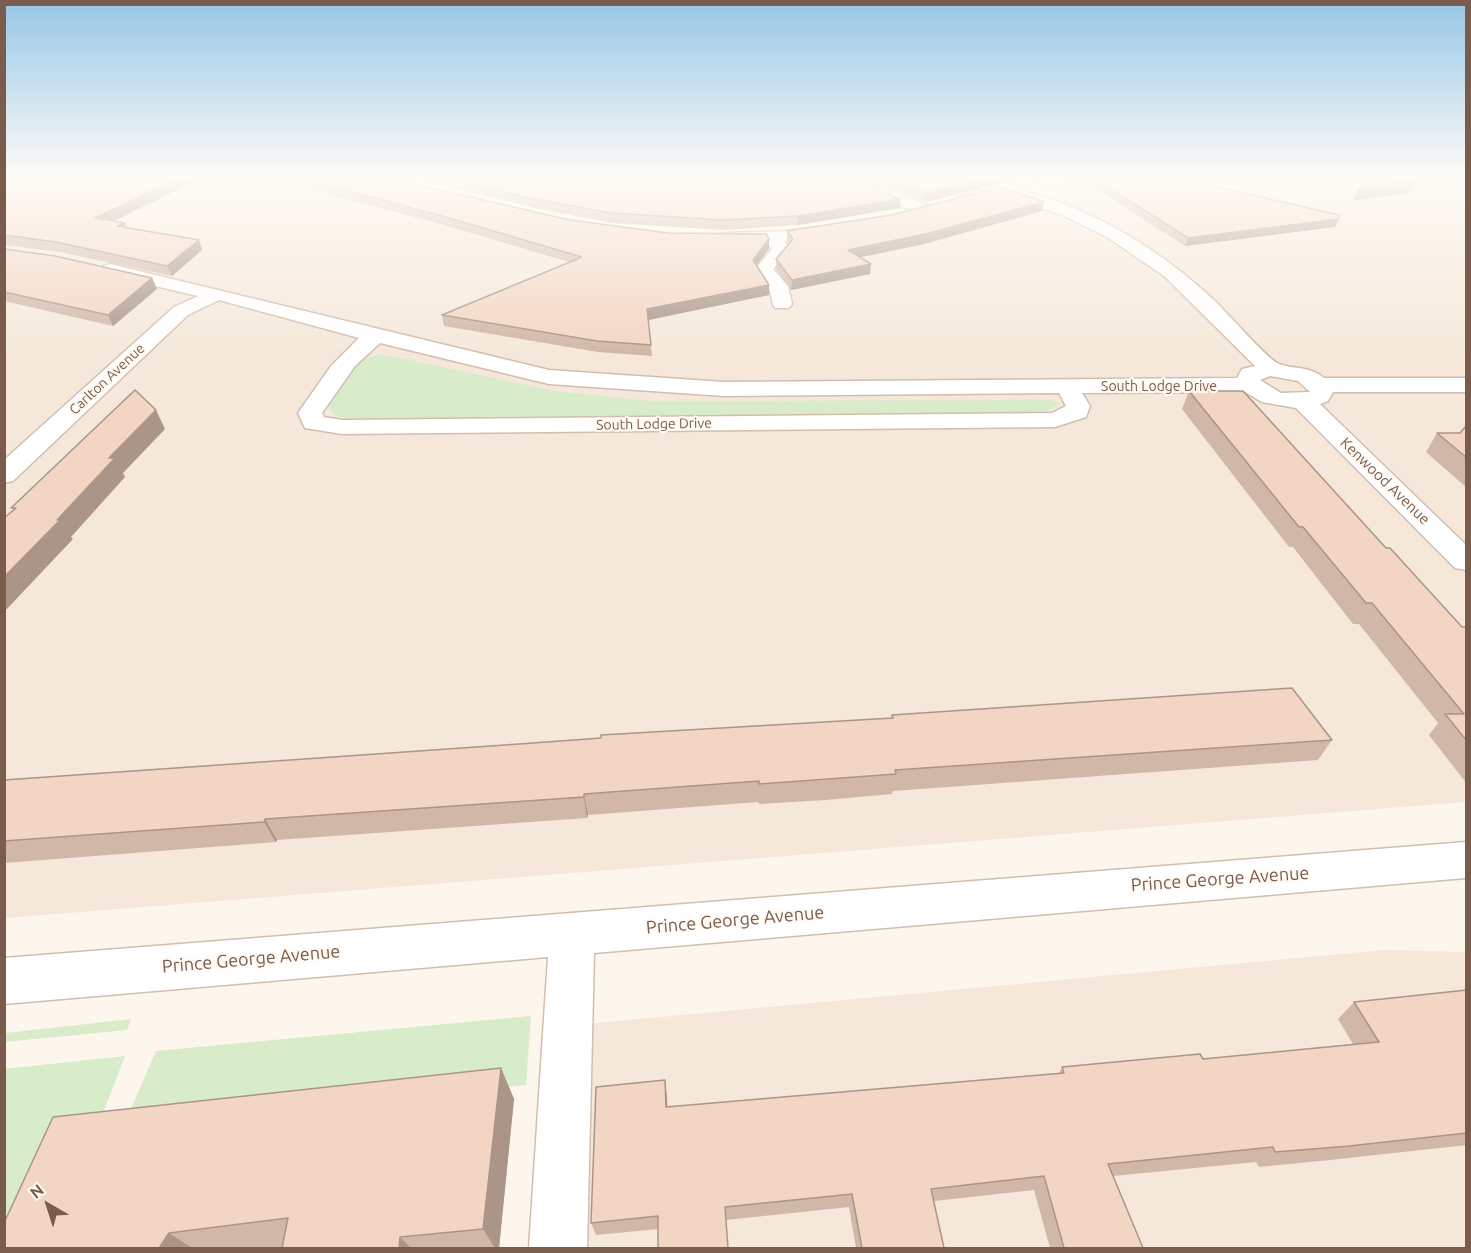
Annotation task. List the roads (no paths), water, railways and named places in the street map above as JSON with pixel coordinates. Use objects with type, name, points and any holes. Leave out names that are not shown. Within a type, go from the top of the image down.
[{"type":"street","points":[[710,238],[726,237]]},
{"type":"street","points":[[773,237],[781,249],[764,269],[766,275],[778,286],[782,304]]},
{"type":"street","points":[[1118,237],[1169,270],[1270,369]]},
{"type":"street","name":"South Lodge Drive","points":[[93,267],[217,294],[376,336],[549,377],[724,389],[1251,385]]},
{"type":"street","name":"Carlton Avenue","points":[[4,475],[181,311],[217,294]]},
{"type":"street","name":"South Lodge Drive","points":[[376,336],[357,348],[319,399],[310,413],[314,423],[342,427],[1055,420],[1077,412],[1078,406],[1067,387]]},
{"type":"street","points":[[1311,393],[1300,374],[1270,369],[1250,374],[1248,380],[1251,385],[1275,397],[1467,385]]},
{"type":"street","name":"Kenwood Avenue","points":[[1311,393],[1467,561]]},
{"type":"street","name":"Prince George Avenue","points":[[4,981],[1467,860]]},
{"type":"street","points":[[558,1248],[572,933]]}]
